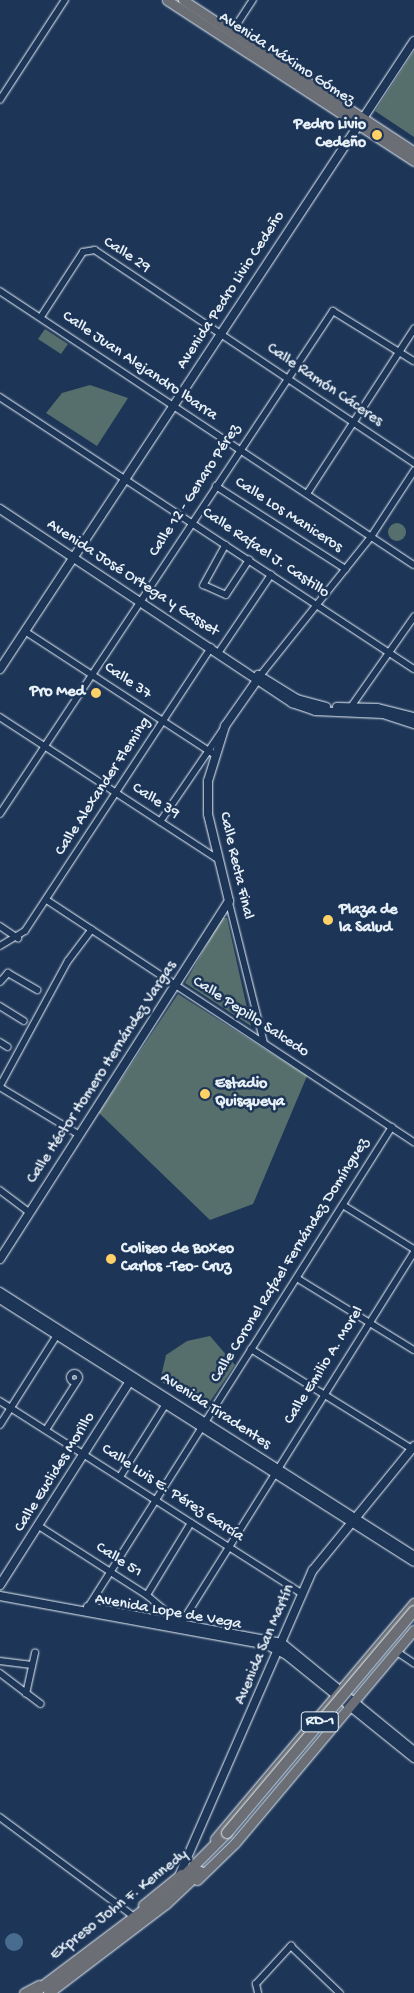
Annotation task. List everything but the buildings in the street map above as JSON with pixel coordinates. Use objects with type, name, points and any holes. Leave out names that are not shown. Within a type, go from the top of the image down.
[{"type":"highway","name":"Expreso John F. Kennedy","points":[[34,1993],[136,1912],[174,1886],[229,1835],[411,1611]]},
{"type":"highway","name":"Expreso John F. Kennedy","points":[[49,1993],[178,1894],[414,1621]]},
{"type":"main road","name":"Avenida Máximo Gómez","points":[[167,0],[361,122],[414,152]]},
{"type":"main road","name":"Avenida Máximo Gómez","points":[[183,0],[232,32],[414,161]]},
{"type":"main road","name":"Avenida Pedro Livio Cedeño","points":[[0,669],[173,408],[220,330],[414,41]]},
{"type":"main road","name":"Avenida José Ortega y Gasset","points":[[0,509],[308,709],[383,714],[414,724]]},
{"type":"main road","name":"Avenida José Ortega y Gasset","points":[[259,678],[313,705],[356,705],[414,717]]},
{"type":"main road","name":"Calle Recta Final","points":[[229,901],[208,806],[210,753],[225,726],[259,678]]},
{"type":"main road","name":"Calle Héctor Homero Hernández Vargas","points":[[0,1259],[229,901]]},
{"type":"main road","name":"Avenida Tiradentes","points":[[0,1292],[203,1425],[414,1556]]},
{"type":"main road","name":"Avenida Tiradentes","points":[[0,1299],[59,1332]]},
{"type":"main road","name":"Avenida Tiradentes","points":[[132,1379],[166,1404],[203,1425]]},
{"type":"main road","name":"Calle Euclides Morillo","points":[[0,1584],[132,1379]]},
{"type":"main road","name":"Avenida San Martín","points":[[179,1876],[313,1570],[413,1447]]},
{"type":"main road","name":"Avenida Tiradentes","points":[[353,1519],[414,1562]]},
{"type":"main road","name":"Avenida Lope de Vega","points":[[0,1592],[86,1610]]},
{"type":"main road","name":"Avenida Lope de Vega","points":[[0,1596],[179,1626],[280,1646],[414,1751]]},
{"type":"main road","name":"RD-1","points":[[136,1912],[179,1876],[373,1650],[411,1611],[414,1602]]},
{"type":"main road","name":"RD-1","points":[[178,1894],[235,1843],[414,1630]]},
{"type":"main road","points":[[373,1650],[354,1679],[355,1687],[363,1686],[388,1661]]},
{"type":"main road","name":"Avenida Lope de Vega","points":[[352,1703],[414,1758]]},
{"type":"main road","points":[[301,1735],[328,1709],[335,1710],[336,1718],[316,1747]]},
{"type":"main road","name":"RD-1","points":[[24,1993],[53,1977]]},
{"type":"street","points":[[0,100],[65,0]]},
{"type":"street","points":[[232,32],[253,0]]},
{"type":"street","name":"Calle 29","points":[[41,317],[88,249],[220,330]]},
{"type":"street","name":"Calle Juan Alejandro lbarra","points":[[0,291],[173,408],[414,564]]},
{"type":"street","name":"Calle 12 - Genaro Pérez","points":[[0,814],[286,379],[334,310],[399,351]]},
{"type":"street","points":[[307,494],[414,329]]},
{"type":"street","name":"Calle Ramón Cáceres","points":[[220,330],[286,379],[414,463]]},
{"type":"street","points":[[399,351],[414,361]]},
{"type":"street","name":"Calle Rafael J. Castillo","points":[[0,397],[192,521],[414,669]]},
{"type":"street","points":[[259,678],[371,536],[414,471]]},
{"type":"street","name":"Calle Los Maniceros","points":[[216,486],[346,569]]},
{"type":"street","points":[[226,545],[204,585],[226,594],[249,560]]},
{"type":"street","points":[[219,652],[272,575]]},
{"type":"street","points":[[342,711],[356,705],[414,618]]},
{"type":"street","name":"Calle 37","points":[[25,631],[210,753]]},
{"type":"street","name":"Calle Alexander Fleming","points":[[18,938],[46,900],[212,648]]},
{"type":"street","name":"Calle 39","points":[[0,718],[219,860]]},
{"type":"street","points":[[160,822],[210,753]]},
{"type":"street","name":"Calle Pepillo Salcedo","points":[[46,900],[414,1142]]},
{"type":"street","name":"Calle Recta Final","points":[[229,901],[265,1043]]},
{"type":"street","points":[[0,926],[18,938]]},
{"type":"street","points":[[80,1135],[0,1087],[68,961],[91,930]]},
{"type":"street","points":[[0,946],[18,938]]},
{"type":"street","points":[[0,982],[8,973],[38,990]]},
{"type":"street","points":[[0,1006],[24,1021]]},
{"type":"street","points":[[0,1042],[8,1047]]},
{"type":"street","name":"Calle Coronel Rafael Fernández Domínguez","points":[[86,1610],[392,1127]]},
{"type":"street","points":[[0,1190],[31,1209]]},
{"type":"street","points":[[343,1205],[414,1251]]},
{"type":"street","name":"Calle Emilio A. Morel","points":[[179,1626],[414,1251]]},
{"type":"street","points":[[296,1278],[414,1350]]},
{"type":"street","points":[[0,1425],[59,1332]]},
{"type":"street","points":[[251,1349],[413,1447]]},
{"type":"street","points":[[46,1430],[76,1384]]},
{"type":"street","name":"Calle Luis E. Pérez García","points":[[0,1401],[303,1594]]},
{"type":"street","points":[[120,1477],[166,1404]]},
{"type":"street","points":[[147,1595],[191,1522]]},
{"type":"street","name":"Calle 51","points":[[39,1526],[147,1595],[179,1626]]},
{"type":"street","points":[[396,1651],[414,1663]]},
{"type":"street","points":[[26,1694],[35,1653]]},
{"type":"street","points":[[0,1661],[32,1664]]},
{"type":"street","points":[[0,1673],[41,1704]]},
{"type":"street","points":[[0,1817],[136,1912]]},
{"type":"street","points":[[258,1993],[256,1984],[291,1946],[340,1993]]},
{"type":"green space","points":[[414,51],[414,137],[375,111]]},
{"type":"green space","points":[[45,329],[68,344],[61,354],[38,339]]},
{"type":"green space","points":[[90,385],[128,398],[97,446],[46,413],[62,393]]},
{"type":"green space","points":[[397,523],[403,526],[406,532],[403,538],[397,541],[391,538],[388,532],[391,526]]},
{"type":"green space","points":[[222,918],[227,918],[251,1026],[185,983]]},
{"type":"green space","name":"Estadio Quisqueya","points":[[178,994],[307,1076],[253,1204],[210,1220],[99,1113]]},
{"type":"green space","points":[[210,1336],[235,1365],[205,1409],[160,1381],[166,1355],[187,1341]]},
{"type":"water","points":[[14,1933],[20,1936],[23,1942],[20,1948],[14,1951],[8,1948],[5,1942],[8,1936]]},
{"type":"place","name":"Pedro Livio Cedeño","points":[[377,135]]},
{"type":"place","name":"Pro Med","points":[[96,693]]},
{"type":"place","name":"Plaza de la Salud","points":[[328,920]]},
{"type":"place","name":"Estadio Quisqueya","points":[[205,1094]]},
{"type":"place","name":"Coliseo de Boxeo Carlos -Teo- Cruz","points":[[111,1259]]}]
